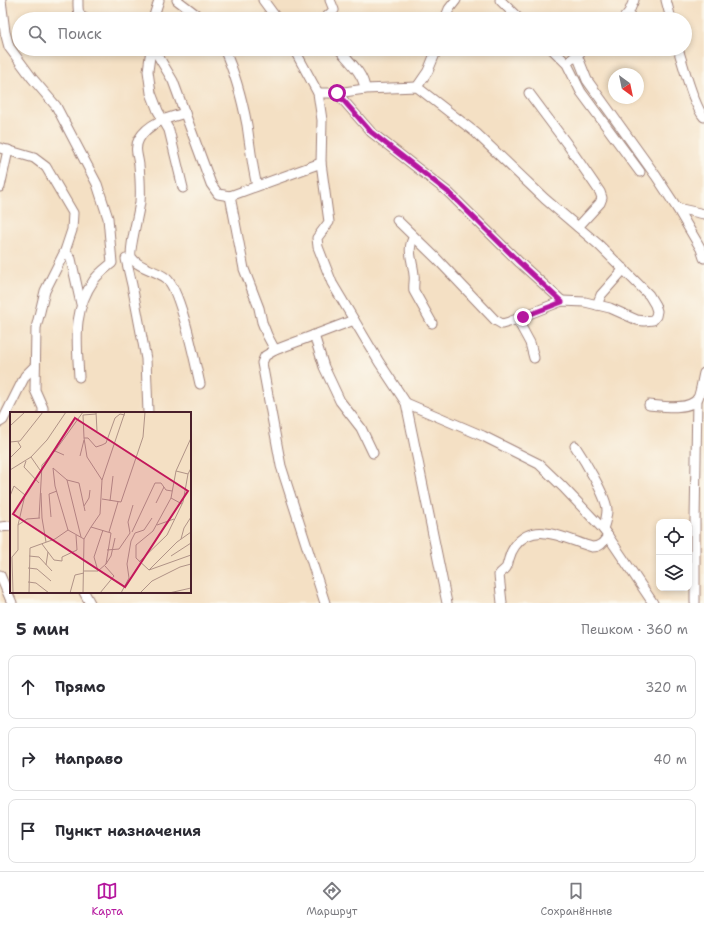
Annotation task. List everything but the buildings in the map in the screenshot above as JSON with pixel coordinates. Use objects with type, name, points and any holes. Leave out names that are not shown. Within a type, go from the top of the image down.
[{"type":"street","points":[[0,0],[5,32],[9,47],[12,51]]},
{"type":"street","points":[[78,0],[79,12]]},
{"type":"street","points":[[155,12],[159,0]]},
{"type":"street","points":[[177,0],[193,12]]},
{"type":"street","points":[[263,0],[272,12]]},
{"type":"street","points":[[330,0],[334,10],[332,12]]},
{"type":"street","points":[[448,12],[456,0]]},
{"type":"street","points":[[500,0],[512,12]]},
{"type":"street","points":[[629,12],[634,0]]},
{"type":"street","points":[[666,0],[669,12]]},
{"type":"street","points":[[16,56],[56,106],[97,184],[108,218],[112,262],[94,278],[81,304],[77,319],[79,377]]},
{"type":"street","points":[[150,56],[148,71],[151,93],[154,104],[169,130],[183,188]]},
{"type":"street","points":[[158,56],[173,81],[211,184],[218,194],[230,196],[321,163]]},
{"type":"street","points":[[227,56],[242,99],[250,155],[257,186]]},
{"type":"street","points":[[298,56],[318,93],[322,120],[321,163],[329,222],[317,238],[318,247],[332,283],[406,403],[447,603]]},
{"type":"street","points":[[345,56],[361,76],[365,89]]},
{"type":"street","points":[[417,87],[428,71],[434,56]]},
{"type":"street","points":[[559,56],[567,64],[581,92],[640,172]]},
{"type":"street","points":[[567,64],[576,56]]},
{"type":"street","points":[[580,56],[582,69],[593,89],[633,143],[677,208],[704,258]]},
{"type":"street","points":[[680,56],[700,112],[704,117]]},
{"type":"street","points":[[318,93],[417,87],[476,133],[545,199],[624,269],[648,295],[655,305],[657,311],[656,316],[654,320],[637,320],[610,308],[585,302],[562,302],[502,324],[495,320],[436,258],[397,220]]},
{"type":"street","points":[[337,93],[371,132],[448,192],[562,302]]},
{"type":"street","points":[[529,93],[600,192],[602,198],[600,203],[578,227]]},
{"type":"street","points":[[148,412],[146,359],[132,285],[129,258],[138,218],[140,200],[139,165],[136,146],[140,138],[152,126],[163,119],[185,112]]},
{"type":"street","points":[[0,187],[4,149],[34,158],[46,167],[58,185],[73,213],[72,230],[65,251],[45,291],[36,328],[35,390],[43,408],[43,412]]},
{"type":"street","points":[[230,196],[244,269],[259,308],[262,322],[275,350]]},
{"type":"street","points":[[677,208],[704,214]]},
{"type":"street","points":[[414,237],[411,242],[410,250],[415,277],[413,286],[414,291],[432,323]]},
{"type":"street","points":[[65,251],[72,259],[81,304]]},
{"type":"street","points":[[111,260],[129,258],[166,278],[176,294],[187,330],[200,384]]},
{"type":"street","points":[[597,305],[601,295],[624,269]]},
{"type":"street","points":[[517,319],[530,344],[534,358]]},
{"type":"street","points":[[325,603],[281,466],[262,363],[265,356],[275,350],[354,320]]},
{"type":"street","points":[[314,335],[324,366],[340,401],[361,428],[373,452]]},
{"type":"street","points":[[0,422],[3,420],[25,376],[35,366]]},
{"type":"street","points":[[695,603],[697,399],[704,373]]},
{"type":"street","points":[[649,405],[672,407],[684,406],[697,399]]},
{"type":"street","points":[[406,403],[483,436],[539,464],[606,532],[653,603]]},
{"type":"street","points":[[502,603],[499,575],[506,569],[509,555],[516,544],[530,533],[543,532],[555,534],[592,547],[598,547],[602,544],[606,532],[608,510],[598,484],[575,446]]},
{"type":"street","points":[[0,527],[10,526]]},
{"type":"street","points":[[0,575],[12,603]]},
{"type":"street","points":[[85,593],[90,603]]},
{"type":"route","points":[[337,93],[371,132],[403,155],[448,192],[479,224],[562,302],[523,317]]}]
